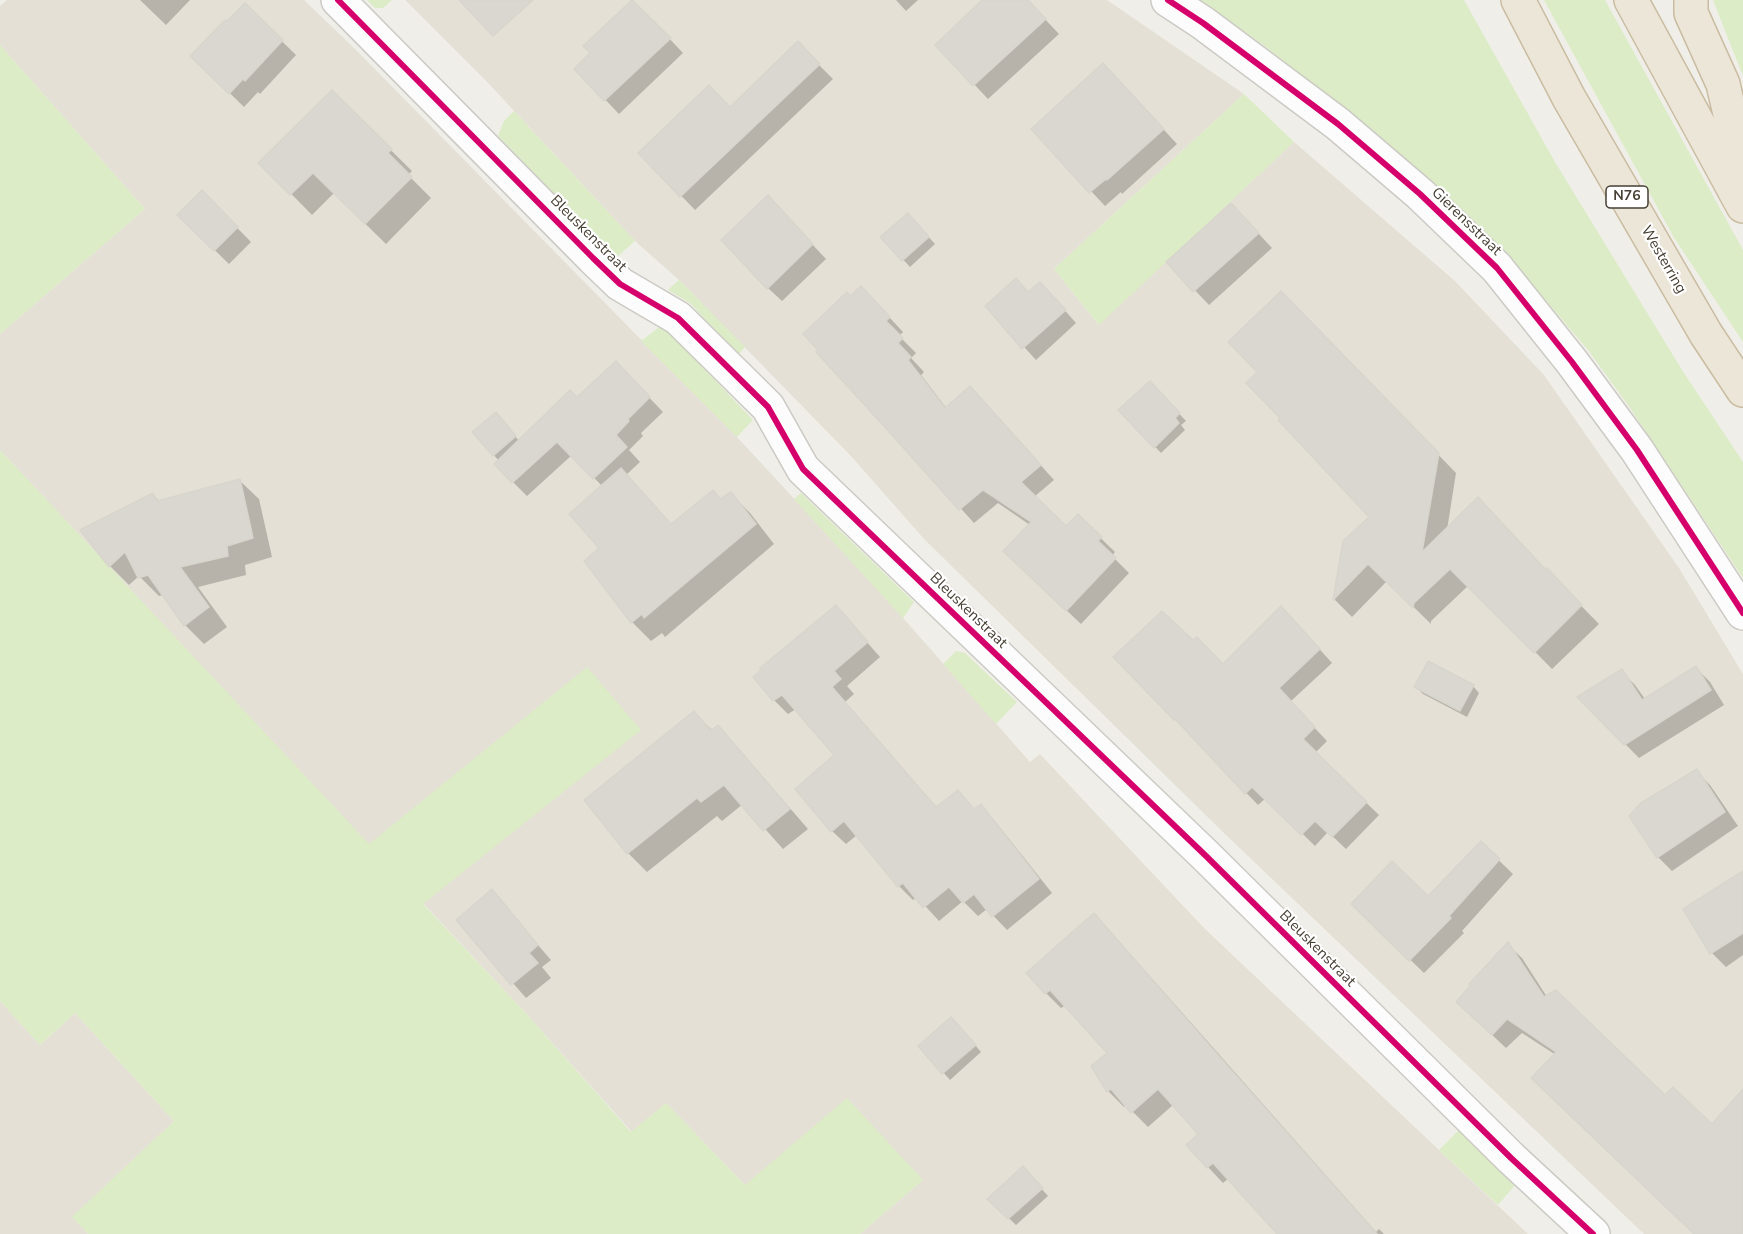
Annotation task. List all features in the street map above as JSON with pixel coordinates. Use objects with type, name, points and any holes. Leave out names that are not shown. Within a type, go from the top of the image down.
[{"type":"highway","name":"Westerring","points":[[1518,0],[1569,98],[1706,334],[1743,390]]},
{"type":"highway","points":[[1631,0],[1743,206]]},
{"type":"highway","points":[[1691,0],[1691,13],[1723,84],[1743,170]]},
{"type":"street","name":"Bleuskenstraat","points":[[338,0],[620,284],[678,318],[768,407],[802,469],[1206,856],[1511,1158],[1593,1234]]},
{"type":"street","name":"Gierensstraat","points":[[1168,0],[1203,23],[1338,124],[1420,194],[1497,268],[1572,362],[1637,450],[1743,613]]},
{"type":"shaded area","points":[[7,0],[304,0],[737,437],[874,585],[1030,762],[1040,754],[1205,929],[1528,1234],[860,1234],[923,1180],[745,1185],[666,1103],[632,1132],[521,1008],[0,450],[0,334],[145,209],[0,45],[0,6]]},
{"type":"shaded area","points":[[405,0],[1107,0],[1244,94],[1054,269],[1098,324],[1294,142],[1455,281],[1544,375],[1679,568],[1743,674],[1743,1234],[1644,1234],[1226,835],[925,540],[850,455],[679,280],[635,241],[490,85]]},
{"type":"shaded area","points":[[0,1001],[40,1045],[75,1013],[174,1121],[73,1217],[88,1234],[0,1234]]},
{"type":"green space","points":[[367,0],[392,0],[383,8],[375,8]]},
{"type":"green space","points":[[1200,0],[1464,0],[1555,162],[1682,370],[1743,462],[1743,578],[1628,405],[1588,350],[1503,250],[1413,165],[1262,44]]},
{"type":"green space","points":[[1544,0],[1605,0],[1743,250],[1743,342],[1673,236]]},
{"type":"green space","points":[[1713,0],[1743,0],[1743,76]]},
{"type":"green space","points":[[0,45],[145,209],[0,334]]},
{"type":"green space","points":[[1244,94],[1294,142],[1099,325],[1054,269]]},
{"type":"green space","points":[[514,111],[635,241],[617,257],[498,136],[504,121]]},
{"type":"green space","points":[[679,280],[745,347],[738,355],[690,303],[668,290]]},
{"type":"green space","points":[[662,325],[753,420],[737,437],[641,341]]},
{"type":"green space","points":[[0,450],[369,844],[587,667],[641,730],[423,904],[521,1008],[631,1132],[666,1103],[745,1185],[847,1098],[923,1180],[860,1234],[88,1234],[72,1217],[174,1121],[75,1013],[40,1045],[0,1001]]},
{"type":"green space","points":[[801,493],[914,602],[903,618],[794,499]]},
{"type":"green space","points":[[956,651],[965,653],[1017,702],[996,724],[943,664]]},
{"type":"green space","points":[[1459,1130],[1516,1184],[1498,1205],[1439,1150]]},
{"type":"building","points":[[459,0],[533,0],[493,36]]},
{"type":"building","points":[[632,0],[671,38],[604,101],[574,69],[590,53],[583,46]]},
{"type":"building","points":[[982,0],[1028,0],[1046,19],[973,86],[935,45]]},
{"type":"building","points":[[245,3],[283,40],[245,81],[243,79],[229,94],[190,56]]},
{"type":"building","points":[[798,41],[820,64],[680,197],[638,153],[709,85],[730,107]]},
{"type":"building","points":[[1103,63],[1164,129],[1089,193],[1031,129]]},
{"type":"building","points":[[332,90],[392,149],[388,153],[412,177],[365,224],[313,173],[290,195],[258,163]]},
{"type":"building","points":[[202,190],[238,227],[214,251],[177,215]]},
{"type":"building","points":[[768,195],[813,244],[767,289],[721,240]]},
{"type":"building","points":[[1231,203],[1259,233],[1193,292],[1166,262]]},
{"type":"building","points":[[908,213],[929,237],[902,261],[880,237]]},
{"type":"building","points":[[1016,278],[1028,292],[1040,282],[1066,310],[1022,349],[985,306]]},
{"type":"building","points":[[861,286],[890,317],[886,321],[903,338],[898,343],[911,357],[908,360],[945,408],[970,386],[1041,465],[1021,482],[1066,526],[1078,514],[1102,537],[1098,541],[1116,558],[1066,611],[1003,551],[1031,522],[983,490],[959,510],[816,352],[818,350],[803,334],[847,292],[850,296]]},
{"type":"building","points":[[1281,291],[1439,453],[1422,552],[1478,497],[1582,605],[1534,653],[1450,569],[1414,603],[1413,608],[1368,564],[1333,600],[1343,541],[1369,517],[1246,383],[1257,372],[1228,342]]},
{"type":"building","points":[[616,361],[650,397],[616,435],[627,447],[593,479],[557,442],[512,483],[494,464],[570,390],[577,397]]},
{"type":"building","points":[[1150,381],[1180,413],[1175,418],[1179,423],[1154,448],[1118,410]]},
{"type":"building","points":[[496,412],[516,436],[493,456],[472,432]]},
{"type":"building","points":[[621,468],[671,524],[713,490],[720,499],[731,492],[756,524],[644,618],[642,614],[631,623],[584,561],[599,548],[569,514]]},
{"type":"building","points":[[240,479],[253,538],[227,546],[228,556],[180,567],[209,607],[184,626],[148,575],[138,578],[125,552],[109,567],[80,530],[153,493],[157,501]]},
{"type":"building","points":[[836,605],[868,642],[834,671],[841,679],[832,687],[936,807],[958,790],[974,809],[981,804],[1039,879],[992,917],[974,894],[963,903],[949,887],[923,908],[903,883],[898,887],[844,821],[831,832],[795,789],[834,755],[782,695],[773,701],[753,677],[761,670],[760,668]]},
{"type":"building","points":[[1281,606],[1320,649],[1279,688],[1315,727],[1303,739],[1367,802],[1332,837],[1315,821],[1301,835],[1252,787],[1245,794],[1113,657],[1162,611],[1193,640],[1197,637],[1223,664]]},
{"type":"building","points":[[1428,661],[1474,685],[1460,711],[1414,687]]},
{"type":"building","points":[[1696,666],[1711,690],[1624,745],[1577,697],[1622,669],[1642,700]]},
{"type":"building","points":[[694,711],[711,731],[718,725],[790,809],[763,831],[724,785],[701,802],[697,798],[627,854],[584,800]]},
{"type":"building","points":[[1697,769],[1725,812],[1657,858],[1629,816],[1641,803]]},
{"type":"building","points":[[1481,841],[1500,859],[1449,916],[1451,918],[1409,961],[1351,904],[1392,861],[1428,896]]},
{"type":"building","points":[[1743,871],[1743,933],[1710,954],[1683,909]]},
{"type":"building","points":[[492,889],[538,945],[529,953],[538,963],[511,985],[456,920]]},
{"type":"building","points":[[1094,913],[1377,1234],[1277,1234],[1213,1163],[1207,1168],[1186,1145],[1198,1134],[1158,1089],[1131,1113],[1111,1089],[1107,1092],[1091,1066],[1107,1053],[1050,990],[1045,994],[1026,973]]},
{"type":"building","points":[[1508,942],[1544,997],[1556,990],[1665,1095],[1673,1087],[1712,1124],[1743,1089],[1743,1234],[1694,1234],[1531,1078],[1556,1052],[1507,1019],[1492,1035],[1456,1002],[1470,986],[1469,984]]},
{"type":"building","points":[[951,1017],[976,1045],[942,1074],[918,1046]]},
{"type":"building","points":[[1023,1166],[1043,1188],[1008,1219],[987,1199]]},
{"type":"cycle path","points":[[338,0],[620,284],[678,318],[768,407],[803,469],[1206,856],[1511,1158],[1593,1234]]},
{"type":"cycle path","points":[[1168,0],[1203,23],[1338,124],[1420,194],[1497,268],[1572,362],[1637,450],[1743,613]]}]
